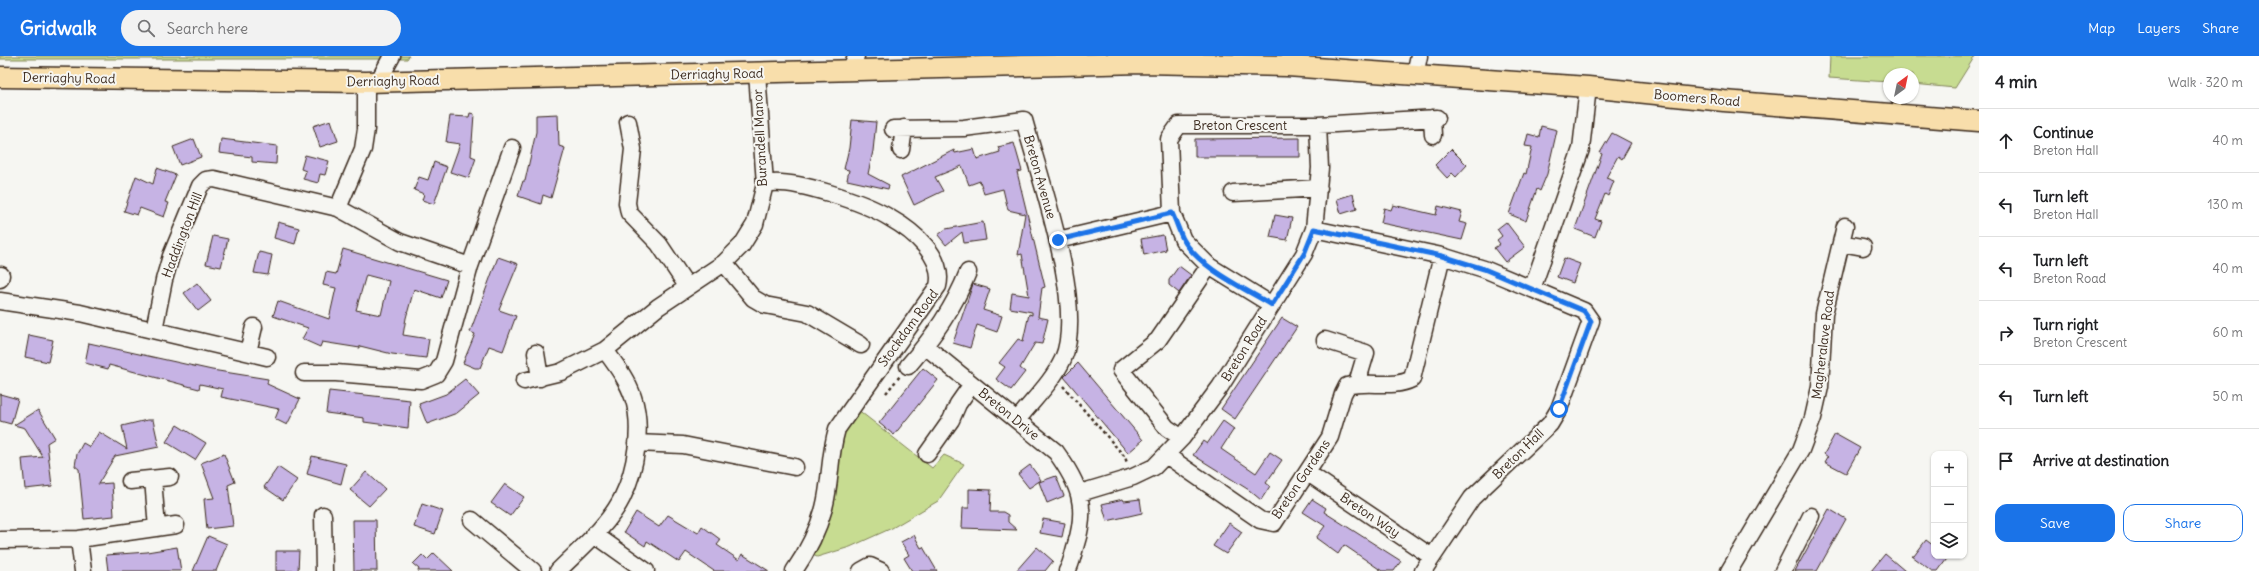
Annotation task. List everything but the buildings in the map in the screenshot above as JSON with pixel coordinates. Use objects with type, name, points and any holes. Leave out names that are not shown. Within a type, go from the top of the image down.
[{"type":"main road","name":"Derriaghy Road","points":[[0,77],[372,82],[757,73],[854,63],[1061,61],[1287,66],[1414,75]]},
{"type":"main road","name":"Boomers Road","points":[[1414,75],[1588,87],[1724,101],[1979,121]]},
{"type":"street","points":[[338,208],[363,149],[372,82],[392,56]]},
{"type":"street","points":[[1414,75],[1418,56]]},
{"type":"street","name":"Burandell Manor","points":[[524,381],[540,378],[580,364],[605,350],[687,286],[724,262],[742,245],[755,224],[765,184],[757,73]]},
{"type":"street","points":[[1532,289],[1582,150],[1588,87]]},
{"type":"street","name":"Breton Crescent","points":[[1272,305],[1209,266],[1183,240],[1172,213],[1169,139],[1179,125],[1318,125],[1434,118],[1433,135]]},
{"type":"street","name":"Breton Avenue","points":[[901,150],[899,128],[964,128],[1024,120],[1058,240],[1069,300],[1070,328],[1063,358],[1052,376],[1018,419]]},
{"type":"street","points":[[628,122],[633,149],[627,203],[630,213],[659,244],[687,286]]},
{"type":"street","name":"Breton Road","points":[[1080,492],[1133,477],[1154,467],[1182,438],[1220,387],[1304,254],[1314,229],[1319,188],[1318,125]]},
{"type":"street","points":[[304,373],[336,373],[421,380],[436,374],[444,361],[470,266],[512,148]]},
{"type":"street","name":"Haddington Hill","points":[[154,330],[164,280],[171,256],[200,186],[206,180],[214,179],[338,208],[400,242],[470,266]]},
{"type":"street","name":"Stockdam Road","points":[[765,184],[773,182],[787,183],[816,189],[890,217],[912,234],[928,250],[939,269],[940,277],[938,286],[837,430],[832,448],[824,507],[815,533],[794,571]]},
{"type":"street","points":[[1233,192],[1319,188]]},
{"type":"street","points":[[1058,240],[1172,213]]},
{"type":"street","name":"Magheralave Road","points":[[1729,571],[1801,450],[1808,432],[1820,386],[1824,314],[1845,226]]},
{"type":"street","name":"Breton Hall","points":[[1314,229],[1442,256],[1484,269],[1584,311],[1591,321],[1559,409],[1550,424],[1472,498],[1423,571]]},
{"type":"street","points":[[1841,243],[1863,247]]},
{"type":"street","points":[[1325,340],[1366,353],[1357,383],[1403,383],[1412,379],[1442,256]]},
{"type":"street","points":[[724,262],[753,298],[765,305],[807,313],[861,345]]},
{"type":"street","points":[[1182,438],[1167,428],[1121,370],[1158,340],[1209,266]]},
{"type":"street","points":[[908,366],[947,316],[959,295],[968,272]]},
{"type":"street","points":[[0,301],[80,313],[267,356]]},
{"type":"street","points":[[248,352],[254,327]]},
{"type":"street","name":"Breton Drive","points":[[925,346],[1018,419],[1056,452],[1070,472],[1080,492],[1083,510],[1081,529],[1067,571]]},
{"type":"street","points":[[558,571],[594,534],[622,497],[632,471],[636,443],[636,417],[633,397],[624,378],[605,350]]},
{"type":"street","points":[[536,354],[540,378]]},
{"type":"street","name":"Breton Gardens","points":[[1166,455],[1260,520],[1274,523],[1308,473],[1330,437],[1343,394],[1347,386],[1357,383]]},
{"type":"street","points":[[927,454],[951,420],[958,404],[972,384]]},
{"type":"street","points":[[636,443],[683,446],[795,468]]},
{"type":"street","name":"Breton Way","points":[[1308,473],[1432,557]]},
{"type":"street","points":[[130,482],[170,477]]},
{"type":"street","points":[[153,479],[157,528]]},
{"type":"street","points":[[323,515],[324,571]]},
{"type":"street","points":[[1783,571],[1811,516]]},
{"type":"street","points":[[472,520],[533,571]]},
{"type":"street","points":[[0,540],[79,539],[176,525]]},
{"type":"street","points":[[594,534],[646,571]]},
{"type":"street","points":[[79,539],[82,571]]},
{"type":"street","points":[[860,571],[870,566],[881,571]]},
{"type":"path","points":[[886,393],[908,366]]},
{"type":"path","points":[[1052,376],[1067,390],[1125,457],[1133,477]]},
{"type":"green space","points":[[0,56],[409,56],[407,59],[0,59]]},
{"type":"green space","points":[[1830,56],[1975,56],[1955,88],[1919,85],[1919,68],[1883,68],[1883,82],[1829,78]]},
{"type":"green space","points":[[857,409],[932,468],[944,455],[964,464],[938,501],[892,528],[850,547],[817,557],[808,553],[840,443],[849,418]]},
{"type":"route","points":[[1058,240],[1172,213],[1183,240],[1197,256],[1209,266],[1272,305],[1304,254],[1314,229],[1442,256],[1484,269],[1584,311],[1591,321],[1559,409]]}]
